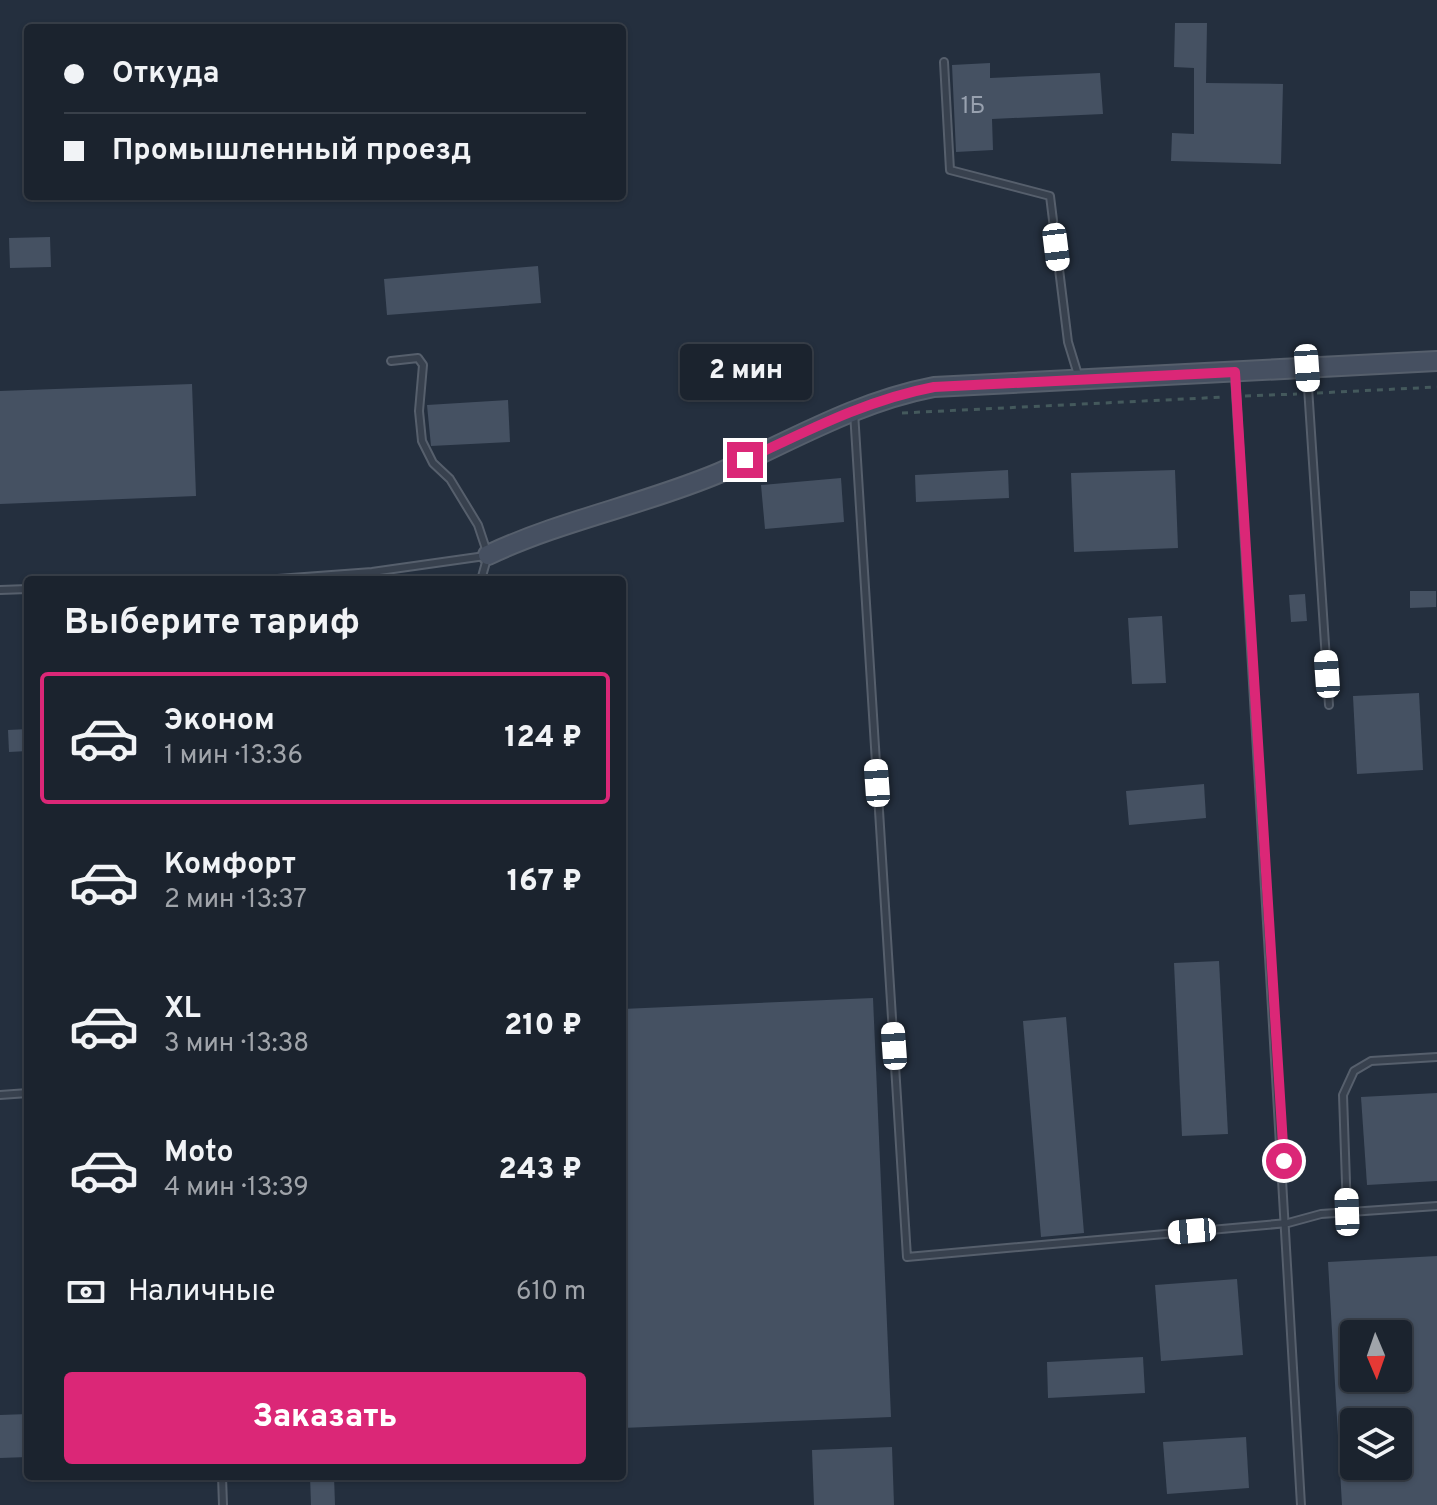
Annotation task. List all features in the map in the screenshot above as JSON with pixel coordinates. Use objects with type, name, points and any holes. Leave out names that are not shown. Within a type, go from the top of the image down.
[{"type":"street","points":[[488,555],[531,535],[718,473],[854,408],[893,395],[934,387],[1437,361]]},
{"type":"lane","points":[[944,62],[950,170],[1050,196],[1068,342],[1079,378]]},
{"type":"lane","points":[[391,361],[418,358],[423,365],[419,411],[422,441],[433,463],[450,479],[478,525],[488,555],[482,576]]},
{"type":"lane","points":[[1307,368],[1329,705]]},
{"type":"lane","points":[[1235,372],[1288,1223],[1301,1505]]},
{"type":"lane","points":[[854,408],[907,1257],[1288,1223],[1304,1216],[1437,1206]]},
{"type":"lane","points":[[318,576],[372,572],[488,555]]},
{"type":"lane","points":[[0,590],[24,589]]},
{"type":"lane","points":[[1347,1212],[1345,1084],[1362,1064],[1371,1061],[1437,1057]]},
{"type":"lane","points":[[0,1095],[24,1093]]},
{"type":"lane","points":[[222,1480],[223,1505]]},
{"type":"path","points":[[900,413],[1437,387]]},
{"type":"building","points":[[1175,23],[1207,23],[1206,83],[1283,84],[1281,164],[1171,161],[1172,133],[1194,134],[1194,68],[1174,67]]},
{"type":"building","points":[[990,63],[990,78],[1100,73],[1103,114],[992,119],[993,150],[956,152],[952,65]]},
{"type":"building","points":[[50,237],[51,267],[10,268],[9,238]]},
{"type":"building","points":[[538,266],[541,303],[387,315],[384,279]]},
{"type":"building","points":[[192,384],[196,496],[0,504],[0,391]]},
{"type":"building","points":[[508,400],[510,442],[431,446],[427,405]]},
{"type":"building","points":[[1008,470],[1009,498],[916,502],[915,475]]},
{"type":"building","points":[[1175,470],[1178,548],[1074,552],[1071,473]]},
{"type":"building","points":[[841,478],[844,522],[765,529],[761,485]]},
{"type":"building","points":[[1410,591],[1436,591],[1436,607],[1410,608]]},
{"type":"building","points":[[1305,594],[1307,621],[1291,622],[1289,595]]},
{"type":"building","points":[[1162,616],[1166,683],[1132,684],[1128,618]]},
{"type":"building","points":[[1419,693],[1423,770],[1357,774],[1353,696]]},
{"type":"building","points":[[24,729],[24,751],[9,752],[8,730]]},
{"type":"building","points":[[1204,784],[1206,818],[1129,825],[1126,791]]},
{"type":"building","points":[[1219,961],[1228,1134],[1182,1136],[1174,963]]},
{"type":"building","points":[[873,998],[891,1417],[626,1428],[626,1009]]},
{"type":"building","points":[[1066,1017],[1084,1233],[1041,1237],[1023,1021]]},
{"type":"building","points":[[1437,1093],[1437,1181],[1367,1185],[1361,1097]]},
{"type":"building","points":[[1437,1256],[1437,1505],[1342,1505],[1341,1480],[1412,1480],[1412,1408],[1340,1408],[1340,1470],[1328,1262]]},
{"type":"building","points":[[1237,1279],[1243,1355],[1161,1361],[1155,1285]]},
{"type":"building","points":[[1143,1357],[1145,1393],[1048,1398],[1047,1362]]},
{"type":"building","points":[[24,1414],[24,1457],[0,1458],[0,1415]]},
{"type":"building","points":[[1246,1437],[1249,1488],[1167,1494],[1163,1442]]},
{"type":"building","points":[[892,1447],[894,1505],[814,1505],[812,1450]]},
{"type":"building","points":[[310,1480],[334,1480],[335,1505],[311,1505]]},
{"type":"route","points":[[745,460],[854,408],[893,395],[934,387],[1235,372],[1284,1161]]}]
